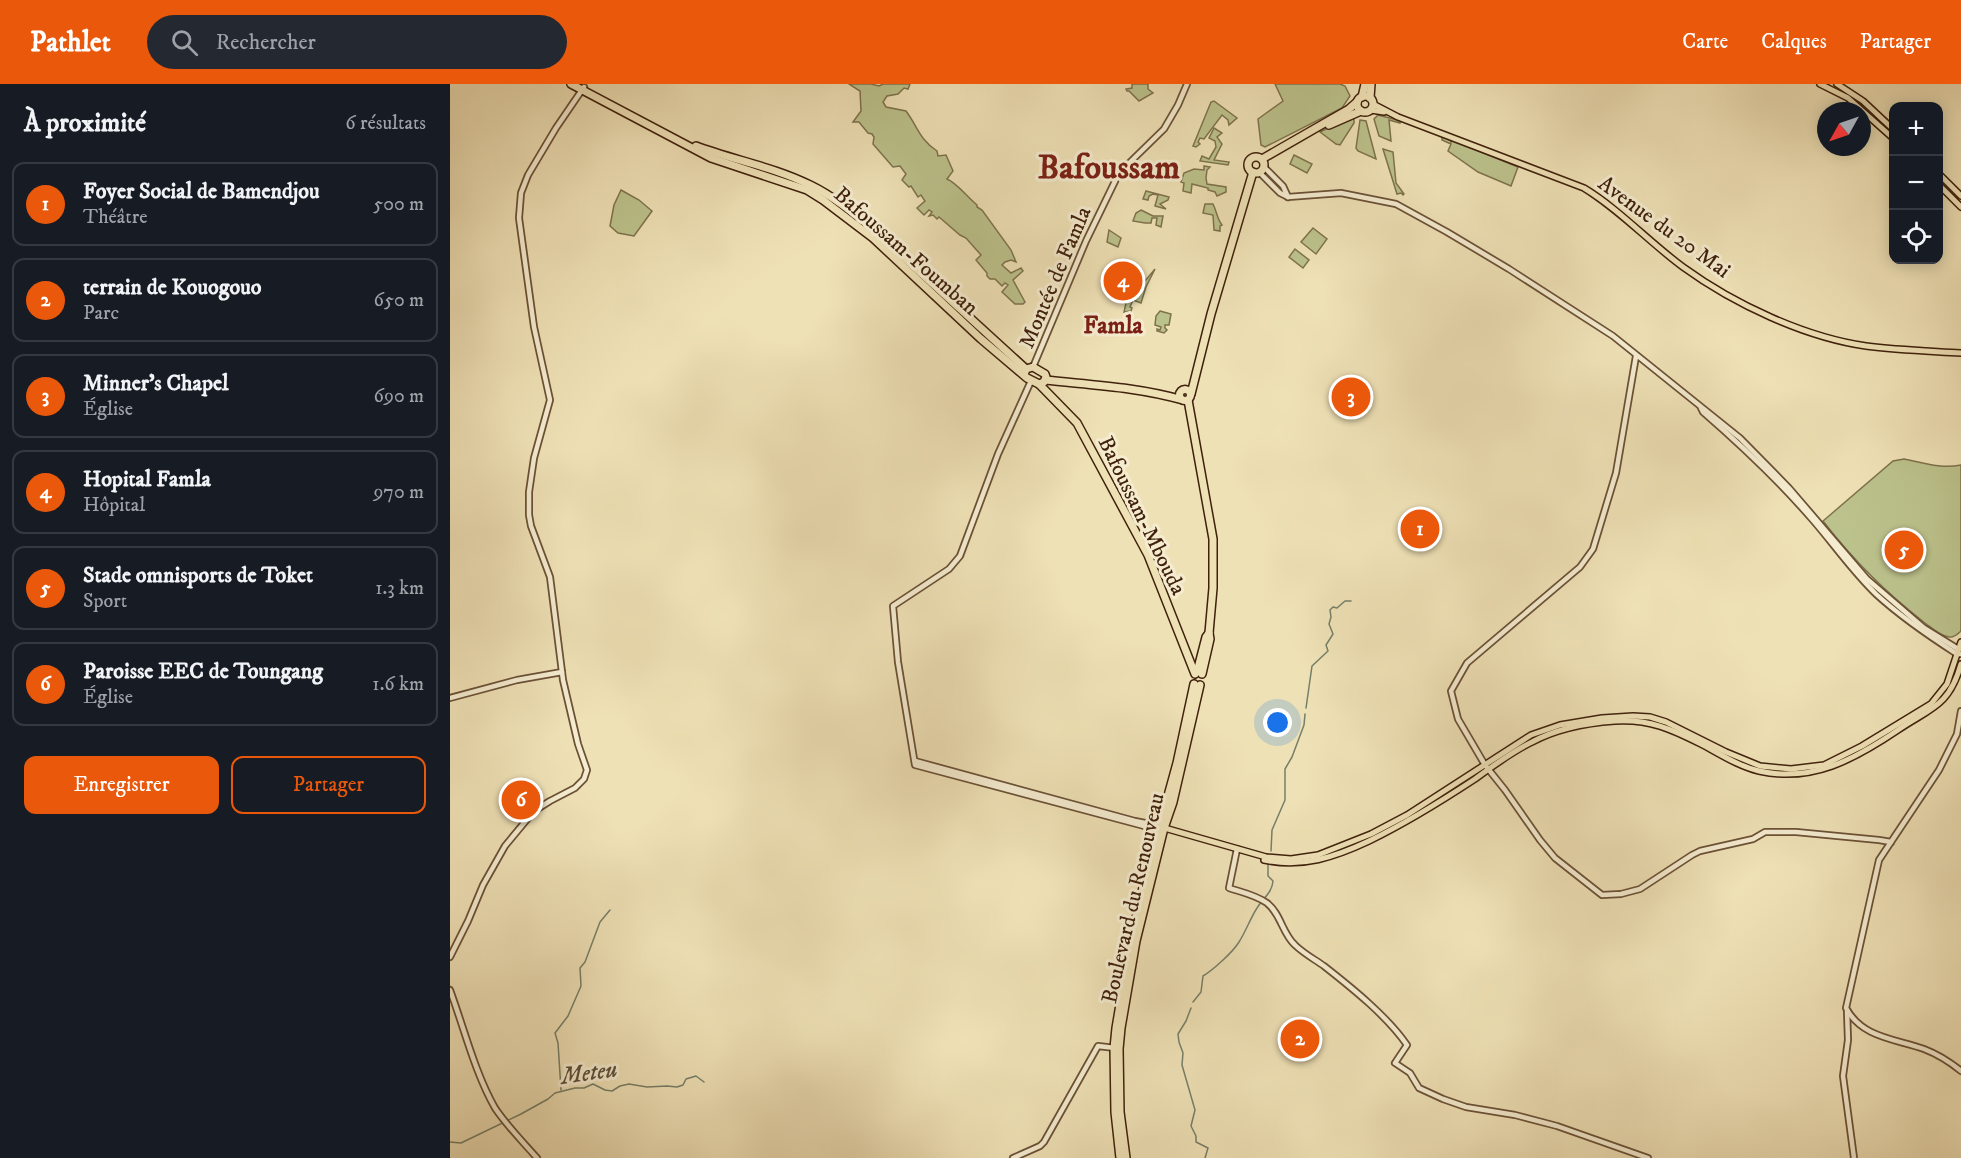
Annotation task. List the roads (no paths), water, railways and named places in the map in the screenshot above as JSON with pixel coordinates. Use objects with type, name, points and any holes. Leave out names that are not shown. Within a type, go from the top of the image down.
[{"type":"highway","name":"Bafoussam-Foumban","points":[[571,84],[582,87],[690,145],[756,169],[810,185],[890,249],[1002,353],[1028,370]]},
{"type":"highway","points":[[1361,111],[1357,106],[1365,84]]},
{"type":"highway","points":[[1259,167],[1328,125],[1361,111],[1366,112],[1371,104],[1371,84]]},
{"type":"highway","points":[[1028,370],[1031,381],[1086,383],[1186,395],[1194,378],[1218,289],[1259,167],[1349,109],[1359,99]]},
{"type":"highway","points":[[1359,99],[1371,104]]},
{"type":"highway","name":"Bafoussam-Mbouda","points":[[1028,370],[1045,374],[1050,396],[1077,423],[1148,555],[1198,673]]},
{"type":"highway","points":[[1046,382],[1050,396]]},
{"type":"highway","name":"Boulevard du Renouveau","points":[[1123,1156],[1117,1112],[1117,1049],[1128,952],[1173,792],[1190,720],[1198,673],[1210,639],[1213,539],[1186,395]]},
{"type":"main road","points":[[1820,84],[1848,98],[1889,135]]},
{"type":"main road","points":[[1837,84],[1863,101],[1889,126]]},
{"type":"main road","name":"Avenue du 20 Mai","points":[[1371,104],[1386,112],[1584,188],[1611,205],[1684,267],[1754,309],[1780,321],[1820,335],[1864,346],[1961,353]]},
{"type":"main road","points":[[1943,178],[1961,196]]},
{"type":"main road","points":[[1943,189],[1961,207]]},
{"type":"main road","points":[[1487,767],[1521,740],[1548,728],[1589,720],[1633,716],[1650,717],[1666,722],[1760,766],[1791,769],[1824,765],[1862,746],[1931,704],[1947,684],[1961,642]]},
{"type":"main road","points":[[1161,829],[1276,858],[1305,858],[1318,855],[1391,824],[1524,746],[1553,733],[1597,724],[1630,721],[1663,726],[1735,762],[1757,770],[1777,774],[1817,772],[1848,759],[1929,712],[1946,697],[1958,676],[1961,664]]},
{"type":"street","name":"Montée de Famla","points":[[1028,370],[1119,173],[1164,129],[1187,84]]},
{"type":"street","points":[[450,957],[496,859],[512,837],[534,812],[575,788],[584,779],[587,770],[578,744],[562,672],[550,577],[529,515],[529,492],[534,458],[550,400],[534,327],[520,236],[519,213],[521,193],[528,175],[582,87]]},
{"type":"street","points":[[1259,167],[1286,191],[1288,196],[1341,193],[1391,203],[1446,231],[1613,336],[1705,409],[1739,440],[1771,472],[1867,579],[1923,628],[1959,651]]},
{"type":"street","points":[[1636,356],[1627,401],[1621,455],[1593,549],[1580,567],[1467,663],[1452,691],[1458,719],[1487,767],[1551,854],[1602,896],[1638,890],[1692,855],[1753,839],[1765,832],[1806,833],[1891,842]]},
{"type":"street","points":[[1031,381],[998,454],[960,556],[949,568],[893,606],[898,662],[915,763],[1161,829]]},
{"type":"street","points":[[450,698],[517,680],[562,672]]},
{"type":"street","points":[[1854,1158],[1843,1076],[1848,1040],[1847,1011],[1850,987],[1878,865],[1949,751],[1959,727],[1961,711]]},
{"type":"street","points":[[1237,850],[1229,888],[1263,900],[1273,909],[1295,945],[1382,1017],[1407,1045],[1395,1063],[1410,1073],[1419,1088],[1466,1107],[1515,1115],[1557,1126],[1648,1158]]},
{"type":"street","points":[[450,990],[494,1105],[537,1158]]},
{"type":"street","points":[[1847,1011],[1864,1029],[1873,1034],[1927,1050],[1952,1063],[1961,1071]]},
{"type":"street","points":[[1013,1158],[1044,1142],[1098,1046],[1117,1049]]},
{"type":"waterway","points":[[1306,708],[1312,666],[1328,651],[1326,645],[1333,634],[1329,624],[1330,610],[1333,607],[1337,608],[1345,601],[1351,601]]},
{"type":"waterway","points":[[1271,851],[1272,830],[1285,800],[1285,769],[1304,725],[1305,714]]},
{"type":"waterway","points":[[1193,1002],[1201,992],[1203,976],[1236,946],[1257,908],[1271,889],[1273,881],[1268,876],[1268,864]]},
{"type":"waterway","points":[[561,1090],[558,1043],[555,1033],[568,1016],[581,986],[580,968],[585,962],[600,922],[610,910]]},
{"type":"waterway","points":[[1191,1008],[1178,1034],[1183,1053],[1182,1065],[1195,1110],[1191,1126],[1196,1142],[1208,1148],[1205,1158]]},
{"type":"waterway","name":"Meteu","points":[[450,1142],[461,1143],[521,1114],[555,1093],[575,1088],[584,1088],[593,1084],[612,1091],[629,1084],[647,1087],[677,1087],[683,1085],[686,1079],[696,1076],[704,1082]]},
{"type":"place","name":"Hopital Famla","points":[[1123,281]]},
{"type":"place","name":"Minner's Chapel","points":[[1351,397]]},
{"type":"place","name":"Foyer Social de Bamendjou","points":[[1420,529]]},
{"type":"place","name":"Stade omnisports de Toket","points":[[1904,550]]},
{"type":"place","name":"Paroisse EEC de Toungang","points":[[521,800]]},
{"type":"place","name":"terrain de Kouogouo","points":[[1300,1039]]},
{"type":"district","name":"Bafoussam","points":[[1109,166]]},
{"type":"district","name":"Famla","points":[[1113,325]]}]
